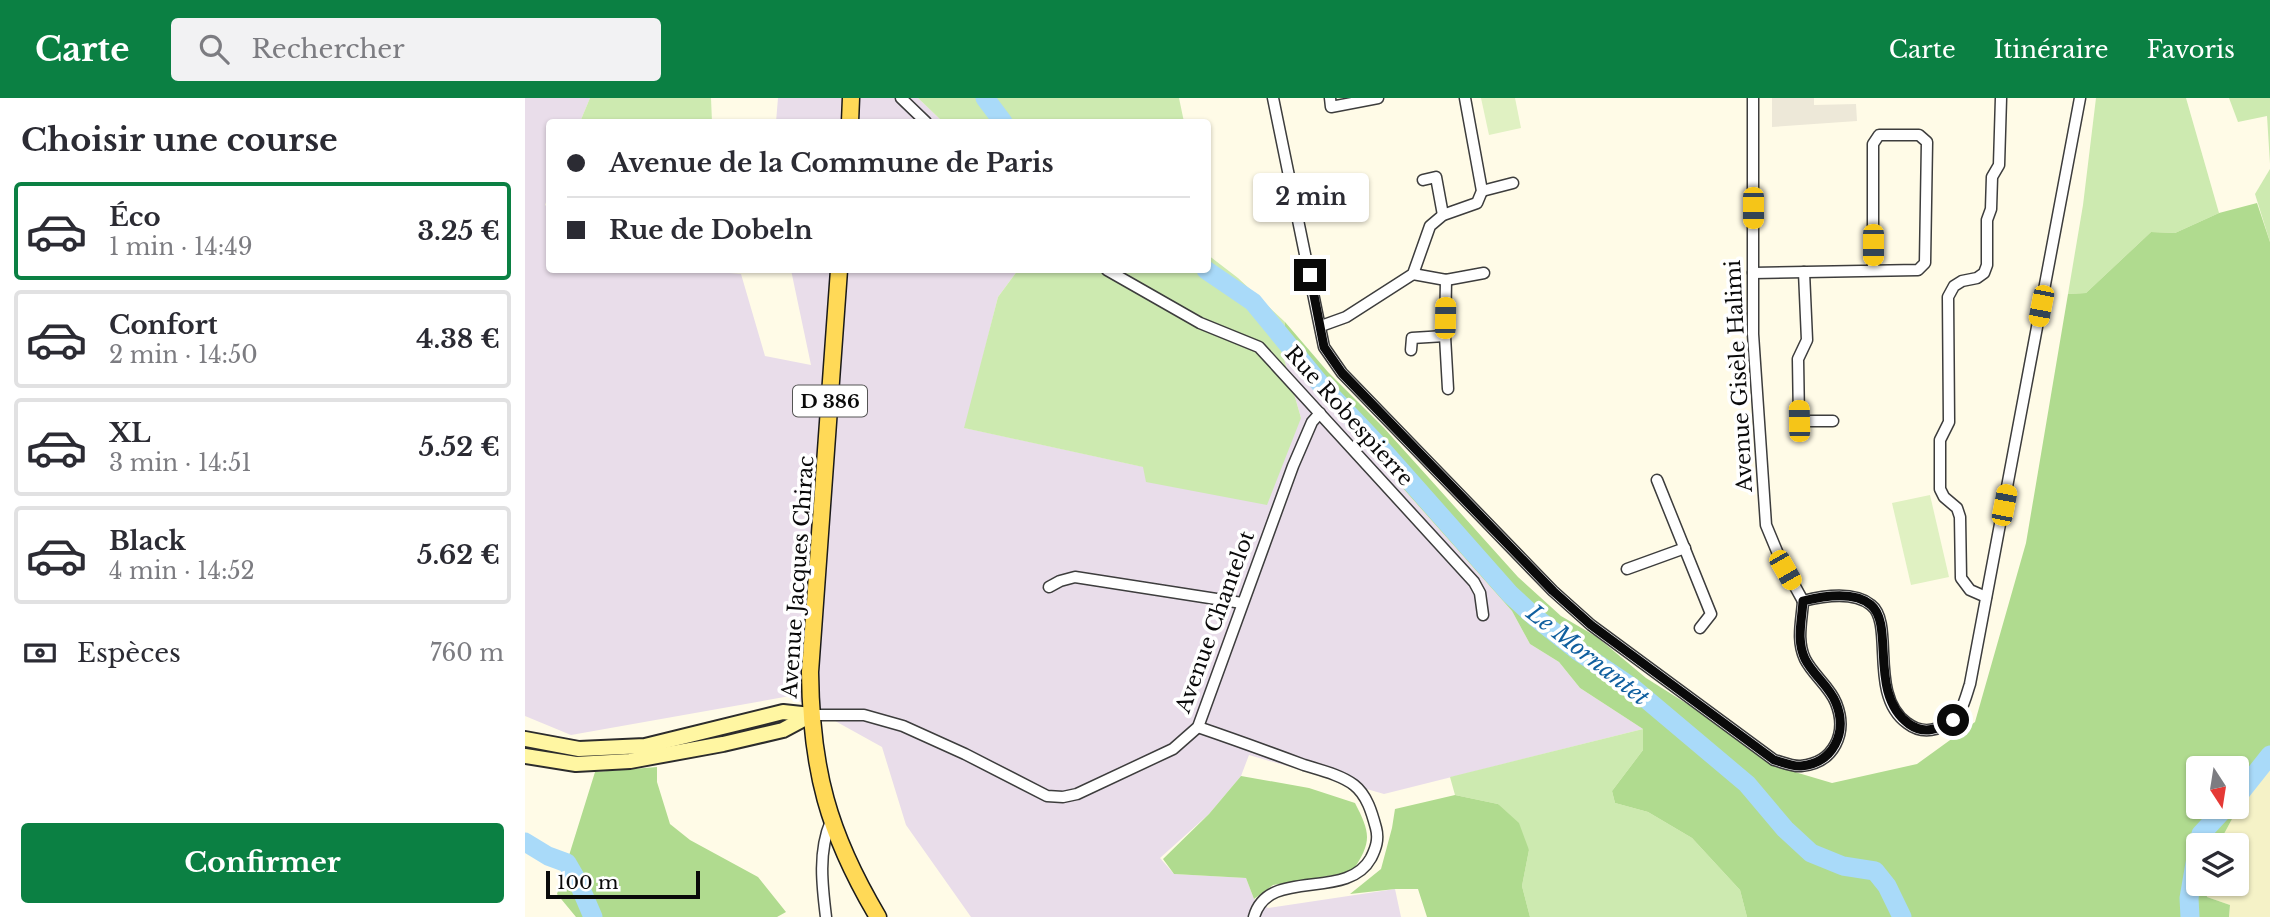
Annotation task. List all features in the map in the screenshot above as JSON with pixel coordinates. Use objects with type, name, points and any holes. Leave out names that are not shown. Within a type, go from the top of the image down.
[{"type":"main road","points":[[850,119],[851,98]]},
{"type":"main road","name":"Avenue Jacques Chirac","points":[[839,273],[810,672],[811,715],[818,772],[831,821],[858,883],[878,917]]},
{"type":"main road","points":[[525,755],[576,764],[783,712],[811,715]]},
{"type":"main road","points":[[525,740],[630,761],[757,736],[793,726],[811,715]]},
{"type":"main road","points":[[753,720],[757,736]]},
{"type":"street","points":[[901,98],[923,119]]},
{"type":"street","points":[[1273,98],[1324,347],[1342,373],[1553,591],[1591,625],[1774,760],[1799,766],[1825,760],[1837,743],[1840,722],[1836,702],[1805,659],[1799,638],[1803,601],[1822,597],[1857,597],[1873,606],[1880,624],[1886,692],[1899,717],[1916,730],[1936,730],[1953,720],[1963,706],[1970,684],[2080,98]]},
{"type":"street","points":[[1330,98],[1331,107],[1378,98]]},
{"type":"street","points":[[1321,326],[1346,317],[1413,274],[1430,226],[1443,215],[1477,203],[1482,191],[1465,98]]},
{"type":"street","name":"Avenue Gisèle Halimi","points":[[1753,98],[1753,334],[1766,525],[1781,561],[1803,601]]},
{"type":"street","points":[[1986,597],[1970,590],[1961,578],[1960,517],[1957,508],[1944,497],[1940,489],[1940,440],[1949,422],[1948,297],[1954,286],[1984,273],[1987,265],[1987,220],[1991,209],[1992,177],[1999,165],[2001,98]]},
{"type":"street","points":[[1753,273],[1873,271],[1918,270],[1925,263],[1927,142],[1919,135],[1879,135],[1873,144],[1873,271]]},
{"type":"street","points":[[1423,180],[1436,177],[1443,215]]},
{"type":"street","points":[[1482,191],[1513,183]]},
{"type":"street","points":[[1804,272],[1807,340],[1798,359],[1799,421],[1833,421]]},
{"type":"street","name":"Rue Robespierre","points":[[1112,273],[1200,323],[1259,347],[1474,582],[1480,593],[1483,615]]},
{"type":"street","points":[[1413,274],[1446,280],[1484,273]]},
{"type":"street","points":[[1446,280],[1448,390]]},
{"type":"street","points":[[1411,350],[1412,338],[1445,337]]},
{"type":"street","name":"Avenue Chantelot","points":[[811,715],[864,715],[903,726],[1047,796],[1077,794],[1173,749],[1198,727],[1293,466],[1312,422],[1321,413]]},
{"type":"street","points":[[1657,480],[1710,614],[1700,628]]},
{"type":"street","points":[[1627,569],[1685,548]]},
{"type":"street","points":[[1049,587],[1075,577],[1242,603]]},
{"type":"street","points":[[1198,727],[1354,785],[1367,801],[1373,814],[1377,847],[1366,867],[1356,876],[1281,890],[1265,897],[1256,909],[1254,917]]},
{"type":"street","points":[[826,917],[823,838],[831,821]]},
{"type":"shaded area","points":[[525,98],[590,98],[581,119],[546,119],[546,273],[741,274],[765,356],[811,365],[792,273],[1016,273],[998,297],[965,428],[1144,467],[1301,418],[1282,352],[1512,611],[1530,644],[1559,662],[1580,688],[1643,729],[1384,794],[1249,755],[1241,776],[1209,814],[1160,858],[1174,874],[1246,878],[1254,899],[1268,908],[1395,889],[1401,917],[971,917],[906,825],[882,747],[790,696],[571,735],[525,716]]},
{"type":"shaded area","points":[[778,98],[918,98],[940,119],[776,119]]},
{"type":"shaded area","points":[[1772,98],[1814,98],[1814,105],[1856,104],[1857,121],[1772,127]]},
{"type":"shaded area","points":[[2270,762],[2270,917],[2229,917],[2230,905],[2207,897],[2249,896],[2249,833],[2224,833],[2232,819],[2249,819],[2249,792]]},
{"type":"green space","points":[[590,98],[711,98],[712,119],[581,119]]},
{"type":"green space","points":[[918,98],[1179,98],[1183,119],[940,119]]},
{"type":"green space","points":[[1481,98],[1515,98],[1521,128],[1489,135]]},
{"type":"green space","points":[[2096,98],[2186,98],[2219,213],[2175,233],[2151,232],[2086,293],[2068,294],[2083,205]]},
{"type":"green space","points":[[2229,98],[2270,98],[2270,164],[2267,116],[2238,122]]},
{"type":"green space","points":[[2270,169],[2270,242],[2255,194]]},
{"type":"green space","points":[[2257,203],[2270,242],[2270,762],[2249,792],[2249,756],[2186,756],[2186,819],[2232,819],[2224,833],[2186,833],[2186,896],[2207,896],[2230,905],[2229,917],[1747,917],[1740,890],[1692,838],[1648,812],[1615,803],[1612,791],[1643,750],[1643,729],[1580,688],[1559,662],[1530,644],[1512,611],[1282,352],[1285,322],[1518,577],[1561,616],[1597,637],[1646,678],[1775,766],[1832,783],[1917,764],[1975,722],[2026,543],[2068,294],[2086,293],[2151,232],[2175,233],[2219,213]]},
{"type":"green space","points":[[1211,257],[1238,278],[1285,322],[1282,352],[1301,418],[1267,505],[1146,482],[1143,467],[964,428],[998,297],[1016,273],[1211,273]]},
{"type":"green space","points":[[1930,495],[1949,577],[1911,585],[1892,503]]},
{"type":"green space","points":[[1643,729],[1643,750],[1612,791],[1615,803],[1648,812],[1692,838],[1740,890],[1747,917],[1530,917],[1522,886],[1529,850],[1498,804],[1455,795],[1450,777]]},
{"type":"green space","points":[[657,767],[657,782],[670,824],[690,840],[758,877],[786,912],[777,917],[576,917],[557,894],[595,772]]},
{"type":"green space","points":[[1241,776],[1309,788],[1355,803],[1367,838],[1363,853],[1352,872],[1273,885],[1254,899],[1246,878],[1174,874],[1163,859],[1209,814]]},
{"type":"green space","points":[[1455,795],[1498,804],[1519,823],[1529,850],[1522,886],[1530,917],[1427,917],[1418,889],[1350,894],[1381,869],[1395,809]]},
{"type":"waterway","name":"Le Mornantet","points":[[985,98],[1001,119]]},
{"type":"waterway","name":"Le Mornantet","points":[[1210,273],[1253,302],[1322,386],[1510,594],[1578,651],[1633,688],[1747,784],[1785,829],[1811,853],[1843,866],[1875,871],[1887,886],[1902,917]]},
{"type":"waterway","name":"Le Mornantet","points":[[2249,782],[2270,755]]},
{"type":"waterway","name":"Le Mornantet","points":[[2202,833],[2215,819]]},
{"type":"waterway","points":[[525,842],[548,856],[567,863],[593,917]]},
{"type":"waterway","name":"Le Mornantet","points":[[2189,896],[2190,917]]},
{"type":"route","points":[[1310,275],[1324,347],[1342,373],[1553,591],[1591,625],[1774,760],[1799,766],[1825,760],[1837,743],[1840,722],[1836,702],[1805,659],[1799,638],[1803,601],[1822,597],[1857,597],[1873,606],[1880,624],[1886,692],[1899,717],[1916,730],[1936,730],[1953,720]]}]
